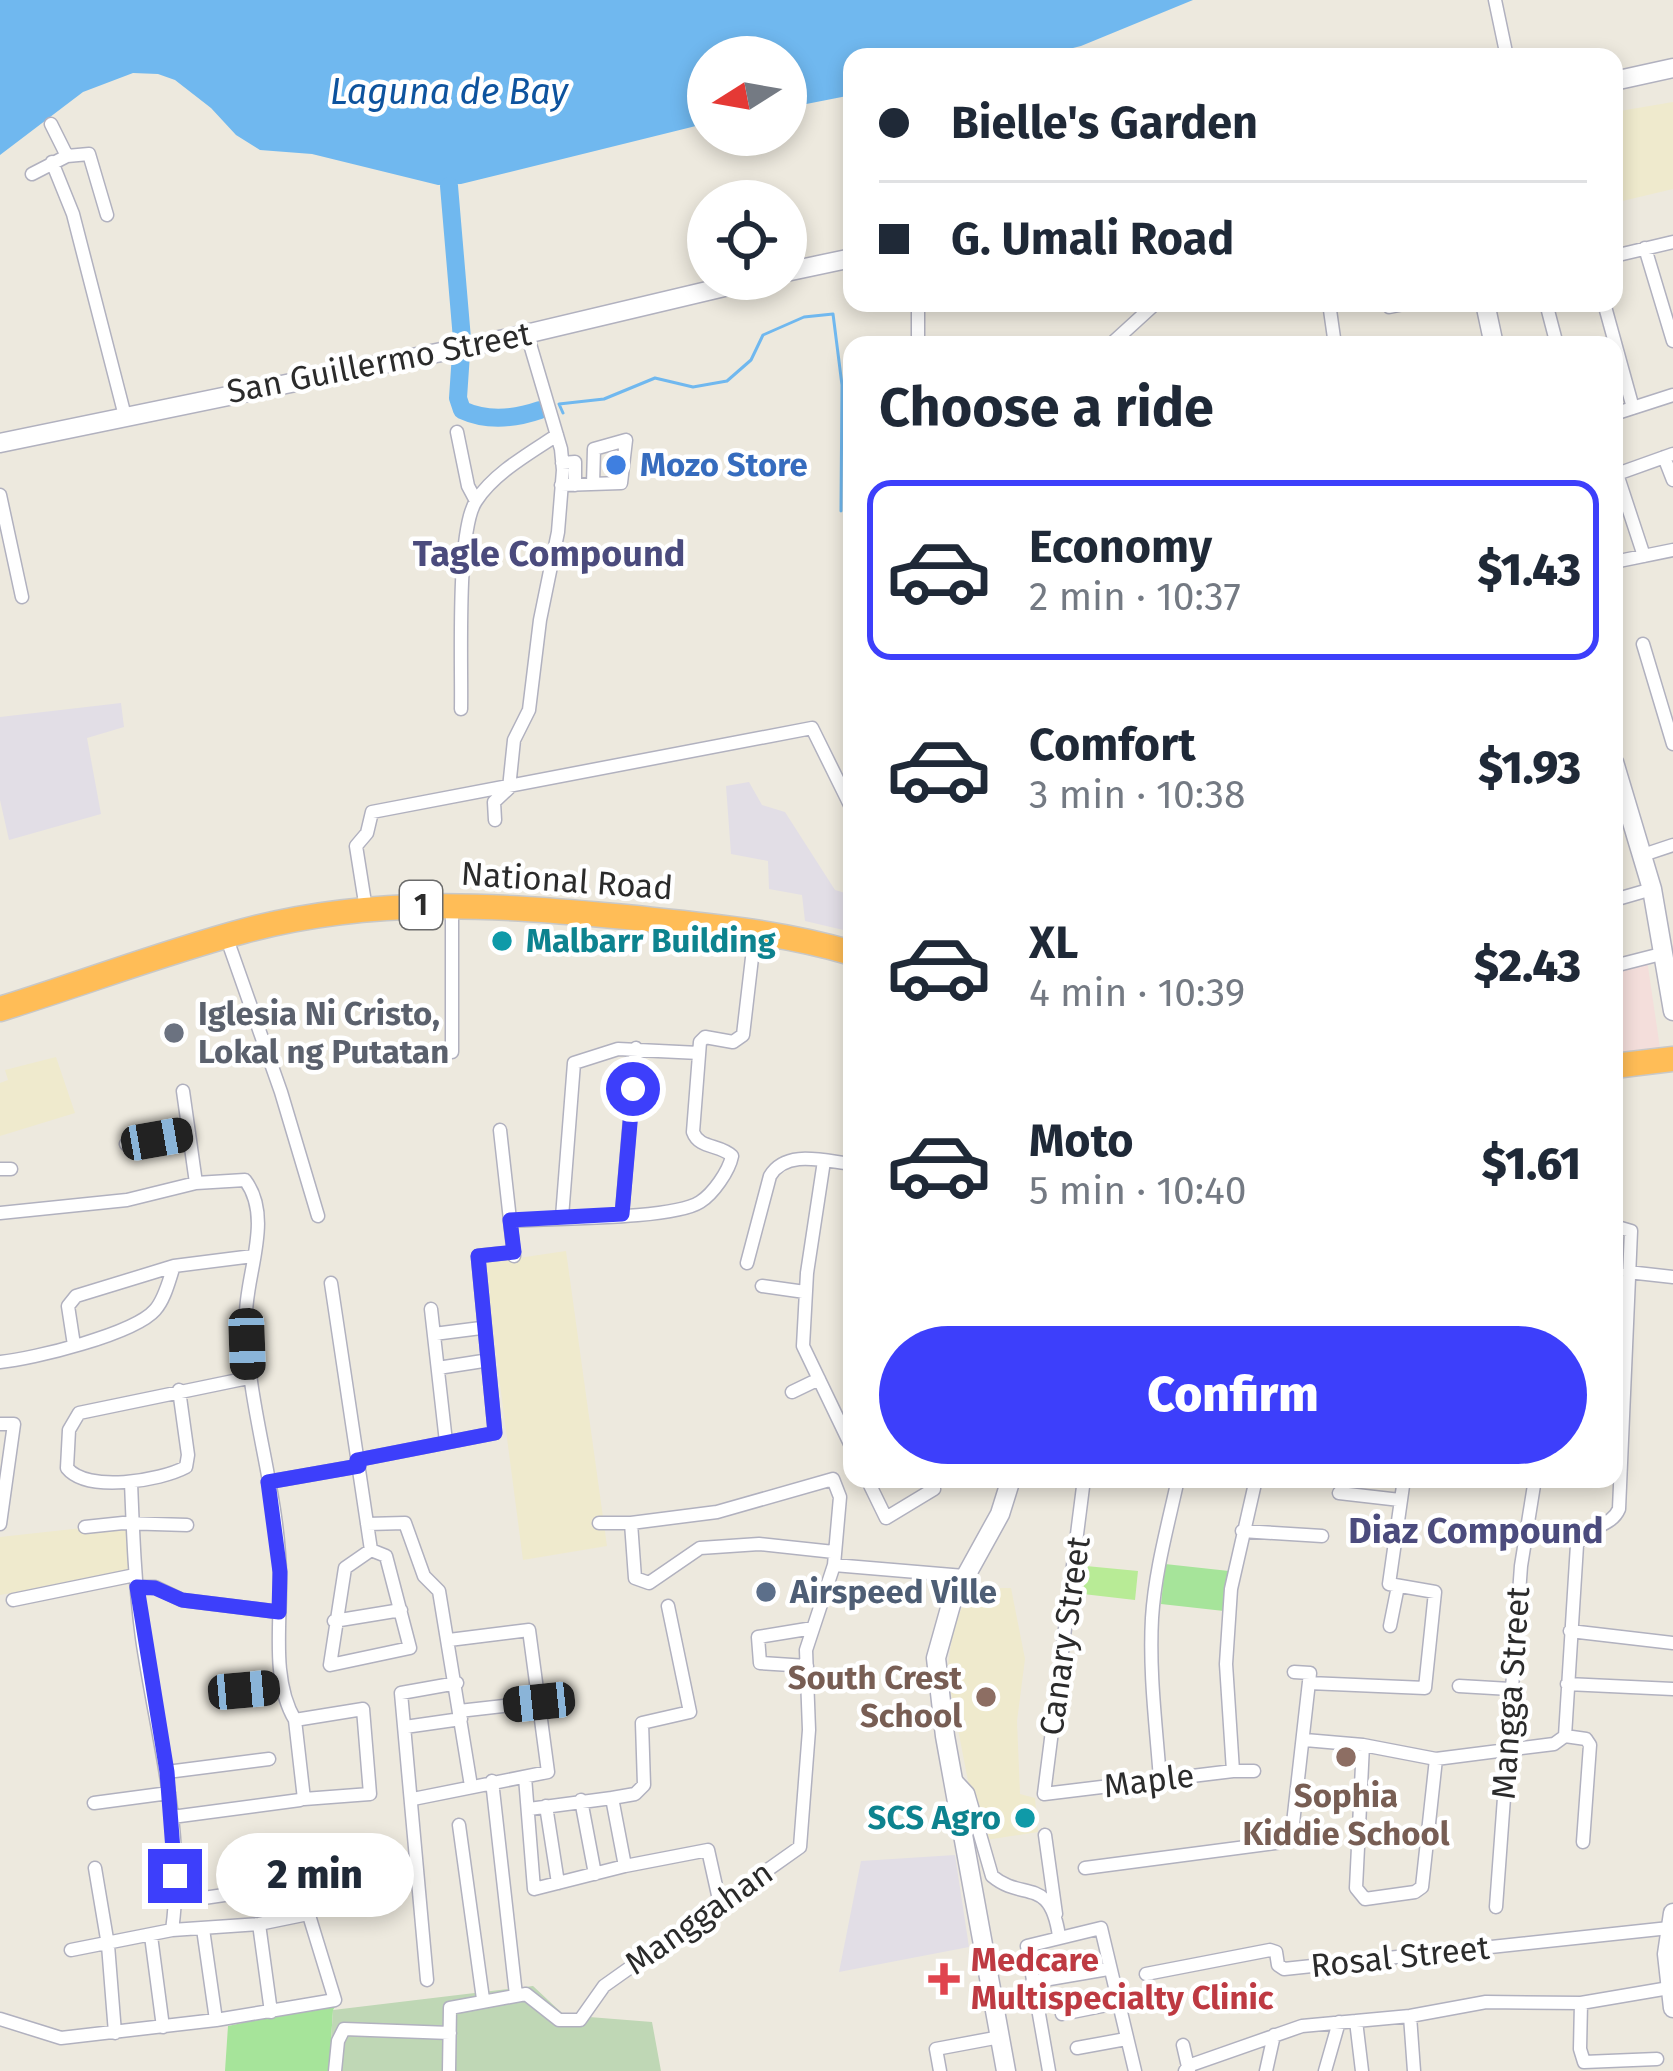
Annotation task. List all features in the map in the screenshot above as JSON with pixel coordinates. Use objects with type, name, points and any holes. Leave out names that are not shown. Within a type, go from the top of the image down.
[{"type":"highway","name":"National Road","points":[[0,1009],[226,936],[366,909],[518,906],[755,932],[843,951]]},
{"type":"highway","points":[[1623,1065],[1673,1059]]},
{"type":"street","points":[[1495,0],[1505,48]]},
{"type":"street","points":[[1623,79],[1673,68]]},
{"type":"street","points":[[52,124],[67,156]]},
{"type":"street","points":[[32,173],[67,156],[89,154],[107,215]]},
{"type":"street","points":[[52,162],[73,214],[125,416]]},
{"type":"street","points":[[1623,254],[1673,242]]},
{"type":"street","points":[[1645,248],[1673,341]]},
{"type":"street","points":[[807,268],[843,260]]},
{"type":"street","name":"San Guillermo Street","points":[[0,442],[460,349],[687,296]]},
{"type":"street","points":[[1120,336],[1146,312]]},
{"type":"street","points":[[495,820],[495,798],[509,788],[514,740],[531,700],[540,620],[568,485],[527,334]]},
{"type":"street","points":[[1623,372],[1633,408]]},
{"type":"street","points":[[1623,411],[1673,395]]},
{"type":"street","points":[[457,432],[465,478],[476,501]]},
{"type":"street","points":[[461,709],[467,541],[476,501],[515,463],[557,435]]},
{"type":"street","points":[[1623,472],[1668,455],[1673,480]]},
{"type":"street","points":[[568,485],[593,484]]},
{"type":"street","points":[[1623,492],[1644,556]]},
{"type":"street","points":[[0,495],[22,597]]},
{"type":"street","points":[[1623,560],[1673,550]]},
{"type":"street","points":[[1643,644],[1673,744]]},
{"type":"street","points":[[366,909],[356,846],[367,833],[372,812],[812,728],[843,791]]},
{"type":"street","points":[[1623,790],[1652,889],[1673,1011]]},
{"type":"street","points":[[1623,828],[1634,825]]},
{"type":"street","points":[[1643,855],[1673,845]]},
{"type":"street","points":[[1623,897],[1652,889]]},
{"type":"street","points":[[452,904],[452,1052]]},
{"type":"street","points":[[510,1220],[622,1214],[694,1205],[706,1196],[730,1166],[729,1153],[700,1143],[693,1132],[699,1053],[703,1037],[733,1042],[742,1035],[755,932]]},
{"type":"street","points":[[226,936],[319,1216]]},
{"type":"street","points":[[1623,964],[1666,952]]},
{"type":"street","points":[[562,1217],[571,1069],[587,1058],[636,1048],[699,1053]]},
{"type":"street","points":[[622,1214],[636,1048]]},
{"type":"street","points":[[183,1091],[196,1183]]},
{"type":"street","points":[[268,1482],[497,1430],[478,1256],[514,1254],[500,1130]]},
{"type":"street","points":[[126,1144],[189,1133]]},
{"type":"street","points":[[747,1263],[773,1169],[788,1159],[843,1163]]},
{"type":"street","points":[[824,1161],[802,1346],[843,1429]]},
{"type":"street","points":[[0,1213],[127,1200],[196,1183],[245,1180],[253,1190],[259,1228],[246,1310],[248,1378],[280,1572],[280,1686],[295,1720],[304,1799],[370,1794],[363,1709],[295,1720]]},
{"type":"street","points":[[1623,1229],[1631,1231],[1623,1309]]},
{"type":"street","points":[[74,1345],[70,1300],[106,1284],[174,1266],[253,1256]]},
{"type":"street","points":[[1,1358],[74,1345],[144,1320],[159,1306],[174,1266]]},
{"type":"street","points":[[1628,1272],[1673,1277]]},
{"type":"street","points":[[331,1283],[371,1550]]},
{"type":"street","points":[[762,1286],[805,1292]]},
{"type":"street","points":[[431,1309],[446,1442]]},
{"type":"street","points":[[434,1334],[481,1328]]},
{"type":"street","points":[[438,1368],[482,1361]]},
{"type":"street","points":[[179,1390],[186,1467],[130,1482],[83,1481],[67,1468],[73,1420],[79,1413],[179,1390],[248,1378]]},
{"type":"street","points":[[792,1392],[819,1379]]},
{"type":"street","points":[[0,1424],[14,1424],[0,1524]]},
{"type":"street","name":"Manggahan","points":[[516,1995],[526,1994],[559,2020],[580,2020],[604,1985],[800,1847],[808,1730],[806,1650],[834,1558],[840,1497],[830,1478],[814,1487],[717,1512],[632,1523]]},
{"type":"street","points":[[130,1482],[136,1581],[172,1817],[176,1902],[172,1930]]},
{"type":"street","points":[[872,1488],[886,1517],[926,1488]]},
{"type":"street","points":[[1006,2071],[936,1658],[944,1622],[1000,1514],[1008,1488]]},
{"type":"street","name":"Canary Street","points":[[1044,1794],[1083,1488]]},
{"type":"street","points":[[1160,1779],[1152,1615],[1176,1488]]},
{"type":"street","points":[[1233,1771],[1226,1664],[1231,1589],[1254,1488]]},
{"type":"street","points":[[1310,1683],[1425,1688],[1435,1592],[1389,1584],[1402,1488]]},
{"type":"street","name":"Mangga Street","points":[[1496,1907],[1510,1690],[1523,1545],[1533,1488]]},
{"type":"street","points":[[1565,1736],[1577,1544],[1586,1532],[1611,1521],[1619,1509],[1619,1488]]},
{"type":"street","points":[[1339,1493],[1400,1500]]},
{"type":"street","points":[[367,1524],[405,1523],[423,1573],[439,1591],[471,1786]]},
{"type":"street","points":[[599,1523],[632,1523],[632,1565],[635,1578],[642,1582],[649,1583],[700,1548],[759,1544],[964,1576]]},
{"type":"street","points":[[86,1527],[188,1525]]},
{"type":"street","points":[[1242,1532],[1322,1536]]},
{"type":"street","points":[[1365,1532],[1395,1534]]},
{"type":"street","points":[[371,1550],[386,1556],[410,1648],[330,1665],[345,1568],[371,1550]]},
{"type":"street","points":[[13,1600],[136,1581],[182,1600],[279,1612]]},
{"type":"street","points":[[1390,1626],[1398,1586]]},
{"type":"street","points":[[530,1810],[635,1795],[644,1785],[642,1723],[690,1712],[668,1606]]},
{"type":"street","points":[[334,1621],[401,1610]]},
{"type":"street","points":[[807,1666],[760,1663],[758,1637],[813,1628]]},
{"type":"street","points":[[412,1798],[548,1772],[529,1630],[449,1640]]},
{"type":"street","points":[[1570,1631],[1673,1643]]},
{"type":"street","points":[[1085,1868],[1291,1841],[1310,1683],[1310,1673],[1294,1672]]},
{"type":"street","points":[[427,1980],[401,1693],[457,1683]]},
{"type":"street","points":[[1568,1684],[1673,1689]]},
{"type":"street","points":[[244,1690],[280,1686]]},
{"type":"street","points":[[1459,1686],[1510,1690]]},
{"type":"street","points":[[405,1727],[539,1702]]},
{"type":"street","points":[[1305,1740],[1436,1759],[1555,1744],[1565,1736],[1586,1739],[1590,1745],[1583,1842]]},
{"type":"street","points":[[1363,1745],[1356,1888],[1365,1899],[1422,1887],[1436,1759]]},
{"type":"street","points":[[167,1772],[269,1759]]},
{"type":"street","name":"Maple","points":[[1044,1794],[1254,1772]]},
{"type":"street","points":[[525,1777],[534,1889],[711,1851],[720,1904]]},
{"type":"street","points":[[953,1777],[968,1793],[992,1876],[1033,1890],[1056,1915]]},
{"type":"street","points":[[449,2071],[450,2008],[516,1995],[492,1781]]},
{"type":"street","points":[[94,1804],[169,1792]]},
{"type":"street","points":[[612,1798],[625,1866]]},
{"type":"street","points":[[172,1817],[300,1800]]},
{"type":"street","points":[[581,1800],[596,1874]]},
{"type":"street","points":[[546,1806],[558,1883]]},
{"type":"street","points":[[459,1825],[483,1999]]},
{"type":"street","points":[[1045,1835],[1059,1936]]},
{"type":"street","points":[[95,1868],[108,1945],[115,2033]]},
{"type":"street","points":[[0,2019],[61,2038],[335,2000],[308,1912],[316,1875]]},
{"type":"street","points":[[176,1902],[265,1889]]},
{"type":"street","points":[[70,1950],[172,1930],[259,1924],[308,1912]]},
{"type":"street","points":[[1183,2045],[1187,2069],[1302,2026],[1410,2016],[1486,2002],[1671,1998],[1671,1920]]},
{"type":"street","name":"Rosal Street","points":[[1145,1974],[1270,1950],[1276,1952],[1284,1969],[1671,1920]]},
{"type":"street","points":[[259,1924],[271,2012]]},
{"type":"street","points":[[203,1929],[216,2020]]},
{"type":"street","points":[[1049,2071],[1027,1946],[1102,1929],[1135,2071]]},
{"type":"street","points":[[151,1936],[163,2027]]},
{"type":"street","points":[[1032,1982],[1108,1969]]},
{"type":"street","points":[[1581,2002],[1580,2049],[1585,2062],[1657,2059]]},
{"type":"street","points":[[1062,2014],[1117,2003]]},
{"type":"street","points":[[1410,2016],[1414,2071]]},
{"type":"street","points":[[1356,2021],[1362,2071]]},
{"type":"street","points":[[1325,2071],[1339,2022]]},
{"type":"street","points":[[335,2071],[344,2029],[450,2033]]},
{"type":"street","points":[[1266,2071],[1274,2035]]},
{"type":"street","points":[[940,2071],[936,2049],[1000,2037]]},
{"type":"street","points":[[1077,2048],[1126,2038]]},
{"type":"shaded area","points":[[1673,102],[1673,189],[1623,201],[1623,110]]},
{"type":"shaded area","points":[[121,703],[124,727],[87,738],[101,814],[9,840],[0,800],[0,717]]},
{"type":"shaded area","points":[[749,782],[762,805],[785,812],[835,890],[843,892],[843,930],[805,921],[802,895],[769,889],[768,861],[731,854],[726,786]]},
{"type":"shaded area","points":[[1647,960],[1660,1048],[1623,1052],[1623,967]]},
{"type":"shaded area","points":[[56,1057],[75,1113],[0,1136],[0,1083],[8,1080],[5,1070]]},
{"type":"shaded area","points":[[566,1251],[607,1546],[523,1560],[484,1263]]},
{"type":"shaded area","points":[[128,1523],[133,1571],[0,1595],[0,1537]]},
{"type":"shaded area","name":"South Crest School","points":[[969,1588],[1011,1588],[1025,1659],[1017,1721],[1020,1794],[1035,1798],[1038,1832],[986,1840],[968,1781],[947,1672],[953,1631]]},
{"type":"shaded area","points":[[955,1855],[969,1947],[839,1972],[861,1861]]},
{"type":"green space","points":[[1165,1564],[1229,1571],[1224,1611],[1161,1604]]},
{"type":"green space","points":[[1086,1566],[1138,1571],[1135,1600],[1083,1594]]},
{"type":"green space","points":[[533,1986],[564,2015],[652,2022],[661,2071],[329,2071],[333,2010]]},
{"type":"green space","points":[[338,2002],[333,2010],[329,2071],[225,2071],[228,2026]]},
{"type":"water","name":"Laguna de Bay","points":[[0,0],[1193,0],[1073,48],[843,48],[843,97],[807,104],[807,36],[687,36],[687,128],[461,184],[438,185],[312,154],[260,150],[236,135],[175,80],[158,74],[133,73],[83,92],[0,155]]},
{"type":"waterway","points":[[449,186],[462,339],[458,398],[462,410],[501,418],[540,410]]},
{"type":"waterway","points":[[563,413],[559,404],[604,399],[655,378],[693,387],[727,381],[751,360],[763,335],[804,317],[833,314],[842,385],[841,511]]},
{"type":"place","name":"Mozo Store","points":[[616,465]]},
{"type":"place","name":"Malbarr Building","points":[[502,941]]},
{"type":"place","name":"Iglesia Ni Cristo, Lokal ng Putatan","points":[[174,1033]]},
{"type":"place","name":"Airspeed Ville","points":[[766,1592]]},
{"type":"place","name":"South Crest School","points":[[986,1697]]},
{"type":"place","name":"Sophia Kiddie School","points":[[1346,1757]]},
{"type":"place","name":"SCS Agro","points":[[1025,1818]]},
{"type":"place","name":"Medcare Multispecialty Clinic","points":[[944,1979]]},
{"type":"district","name":"Tagle Compound","points":[[549,554]]},
{"type":"district","name":"Diaz Compound","points":[[1476,1531]]},
{"type":"route","points":[[175,1876],[167,1772],[137,1587],[155,1588],[182,1600],[279,1612],[280,1572],[268,1482],[495,1433],[478,1256],[514,1252],[510,1220],[622,1214],[633,1089]]}]
